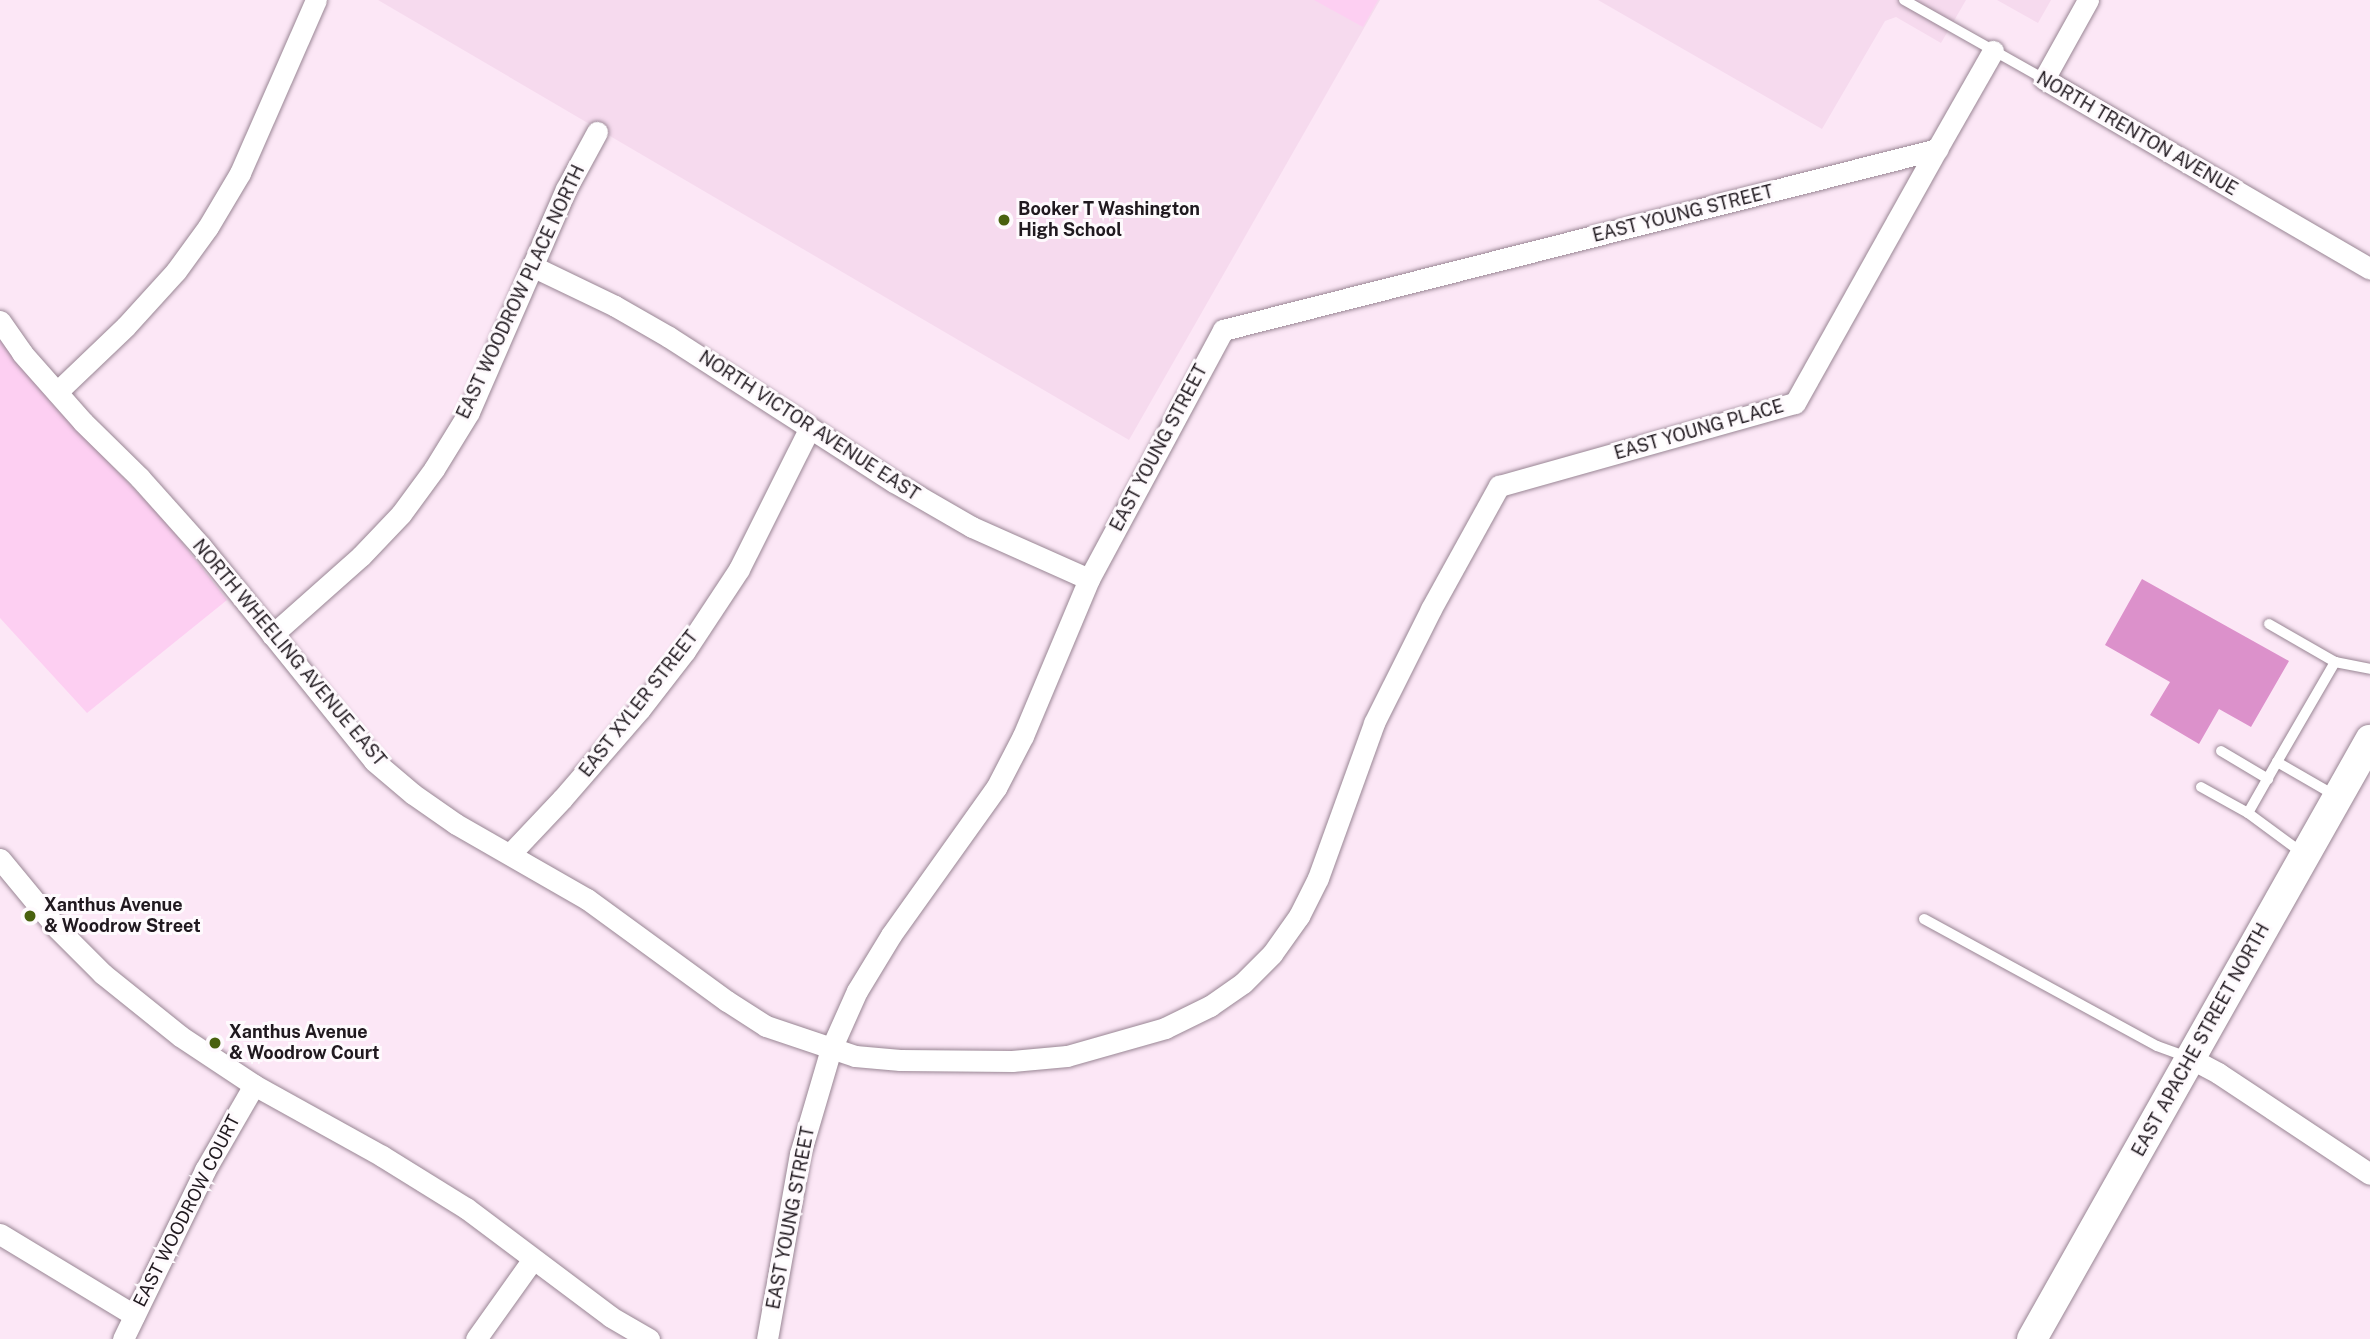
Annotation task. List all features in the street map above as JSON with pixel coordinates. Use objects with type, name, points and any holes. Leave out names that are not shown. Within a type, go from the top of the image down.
[{"type":"main road","name":"EAST APACHE STREET NORTH","points":[[2032,1339],[2370,740]]},
{"type":"street","points":[[57,392],[176,271],[208,227],[240,173],[317,0]]},
{"type":"street","points":[[2044,79],[2088,0]]},
{"type":"street","points":[[1937,149],[1993,51]]},
{"type":"street","name":"NORTH TRENTON AVENUE","points":[[2044,79],[2370,269]]},
{"type":"street","name":"EAST WOODROW PLACE NORTH","points":[[272,635],[360,556],[401,514],[434,469],[469,412],[566,188],[597,132]]},
{"type":"street","name":"EAST YOUNG STREET","points":[[767,1339],[800,1154],[831,1049],[857,991],[891,934],[996,788],[1023,736],[1089,579],[1223,330],[1937,149]]},
{"type":"street","name":"EAST YOUNG PLACE","points":[[1431,609],[1499,486],[1795,403],[1937,149]]},
{"type":"street","name":"NORTH VICTOR AVENUE EAST","points":[[532,266],[615,306],[669,337],[809,429],[972,527],[1089,579]]},
{"type":"street","name":"NORTH WHEELING AVENUE EAST","points":[[0,321],[22,353],[200,545],[374,761],[457,824],[587,899],[727,1001],[766,1026],[855,1056],[912,1060],[1012,1061],[1067,1055],[1166,1028],[1210,1006],[1243,983],[1272,954],[1318,878],[1374,723],[1431,609]]},
{"type":"street","name":"EAST XYLER STREET","points":[[510,854],[614,739],[685,651],[739,569],[809,429]]},
{"type":"street","points":[[0,859],[57,928],[103,974],[180,1036],[254,1085],[382,1156],[466,1208],[611,1317],[649,1339]]},
{"type":"street","points":[[2190,1058],[2218,1073],[2370,1174]]},
{"type":"street","name":"EAST WOODROW COURT","points":[[123,1339],[205,1170],[254,1085]]},
{"type":"street","points":[[0,1234],[134,1315]]},
{"type":"street","points":[[476,1339],[533,1259]]},
{"type":"lane","name":"NORTH TRENTON AVENUE","points":[[1904,0],[2044,79]]},
{"type":"lane","points":[[2269,624],[2335,662],[2370,669]]},
{"type":"lane","points":[[2248,813],[2335,662]]},
{"type":"lane","points":[[2221,751],[2268,779]]},
{"type":"lane","points":[[2277,762],[2338,797]]},
{"type":"lane","points":[[2201,787],[2248,813],[2305,855]]},
{"type":"lane","points":[[1924,919],[2157,1046],[2190,1058]]},
{"type":"shaded area","name":"Booker T Washington High School","points":[[378,0],[1380,0],[1129,440]]},
{"type":"shaded area","points":[[1314,0],[1378,0],[1363,27]]},
{"type":"shaded area","points":[[1598,0],[1966,0],[1941,43],[1896,17],[1885,21],[1822,129]]},
{"type":"shaded area","points":[[1997,0],[2051,0],[2038,23]]},
{"type":"shaded area","points":[[0,340],[52,404],[166,522],[227,600],[87,713],[0,618]]},
{"type":"building","points":[[2142,579],[2289,661],[2251,727],[2219,709],[2199,744],[2150,715],[2170,682],[2105,645]]},
{"type":"place","name":"Booker T Washington High School","points":[[1004,220]]},
{"type":"place","name":"Xanthus Avenue & Woodrow Street","points":[[30,916]]},
{"type":"place","name":"Xanthus Avenue & Woodrow Court","points":[[215,1043]]}]
